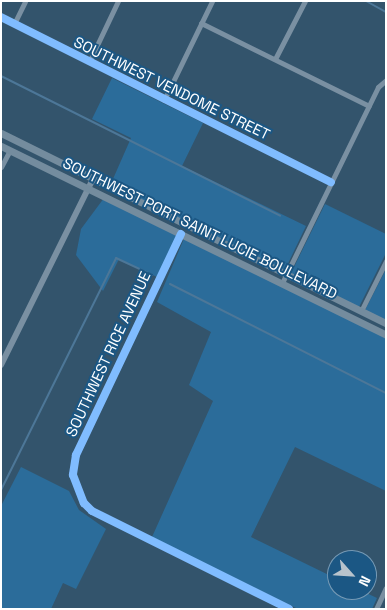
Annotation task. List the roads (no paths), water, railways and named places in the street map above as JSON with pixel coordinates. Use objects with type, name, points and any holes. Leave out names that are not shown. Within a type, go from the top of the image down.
[{"type":"main road","name":"SOUTHWEST PORT SAINT LUCIE BOULEVARD","points":[[1,133],[386,323]]},
{"type":"main road","name":"SOUTHWEST PORT SAINT LUCIE BOULEVARD","points":[[1,146],[282,283],[386,336]]},
{"type":"street","points":[[14,24],[25,1]]},
{"type":"street","points":[[89,62],[118,1]]},
{"type":"street","points":[[164,100],[212,1]]},
{"type":"street","points":[[275,59],[305,1]]},
{"type":"street","name":"SOUTHWEST VENDOME STREET","points":[[1,18],[331,182]]},
{"type":"street","points":[[201,23],[369,106]]},
{"type":"street","points":[[282,283],[369,106],[385,81]]},
{"type":"street","points":[[1,168],[10,150]]},
{"type":"street","points":[[1,365],[93,179]]},
{"type":"street","name":"SOUTHWEST RICE AVENUE","points":[[181,234],[76,455],[73,475],[77,490],[92,511],[289,609]]},
{"type":"street","points":[[361,311],[386,261]]},
{"type":"street","points":[[376,609],[386,588]]},
{"type":"waterway","points":[[366,1],[386,12]]},
{"type":"waterway","points":[[1,76],[280,216]]},
{"type":"waterway","points":[[1,490],[116,258],[152,275]]},
{"type":"waterway","points":[[170,284],[386,393]]}]
